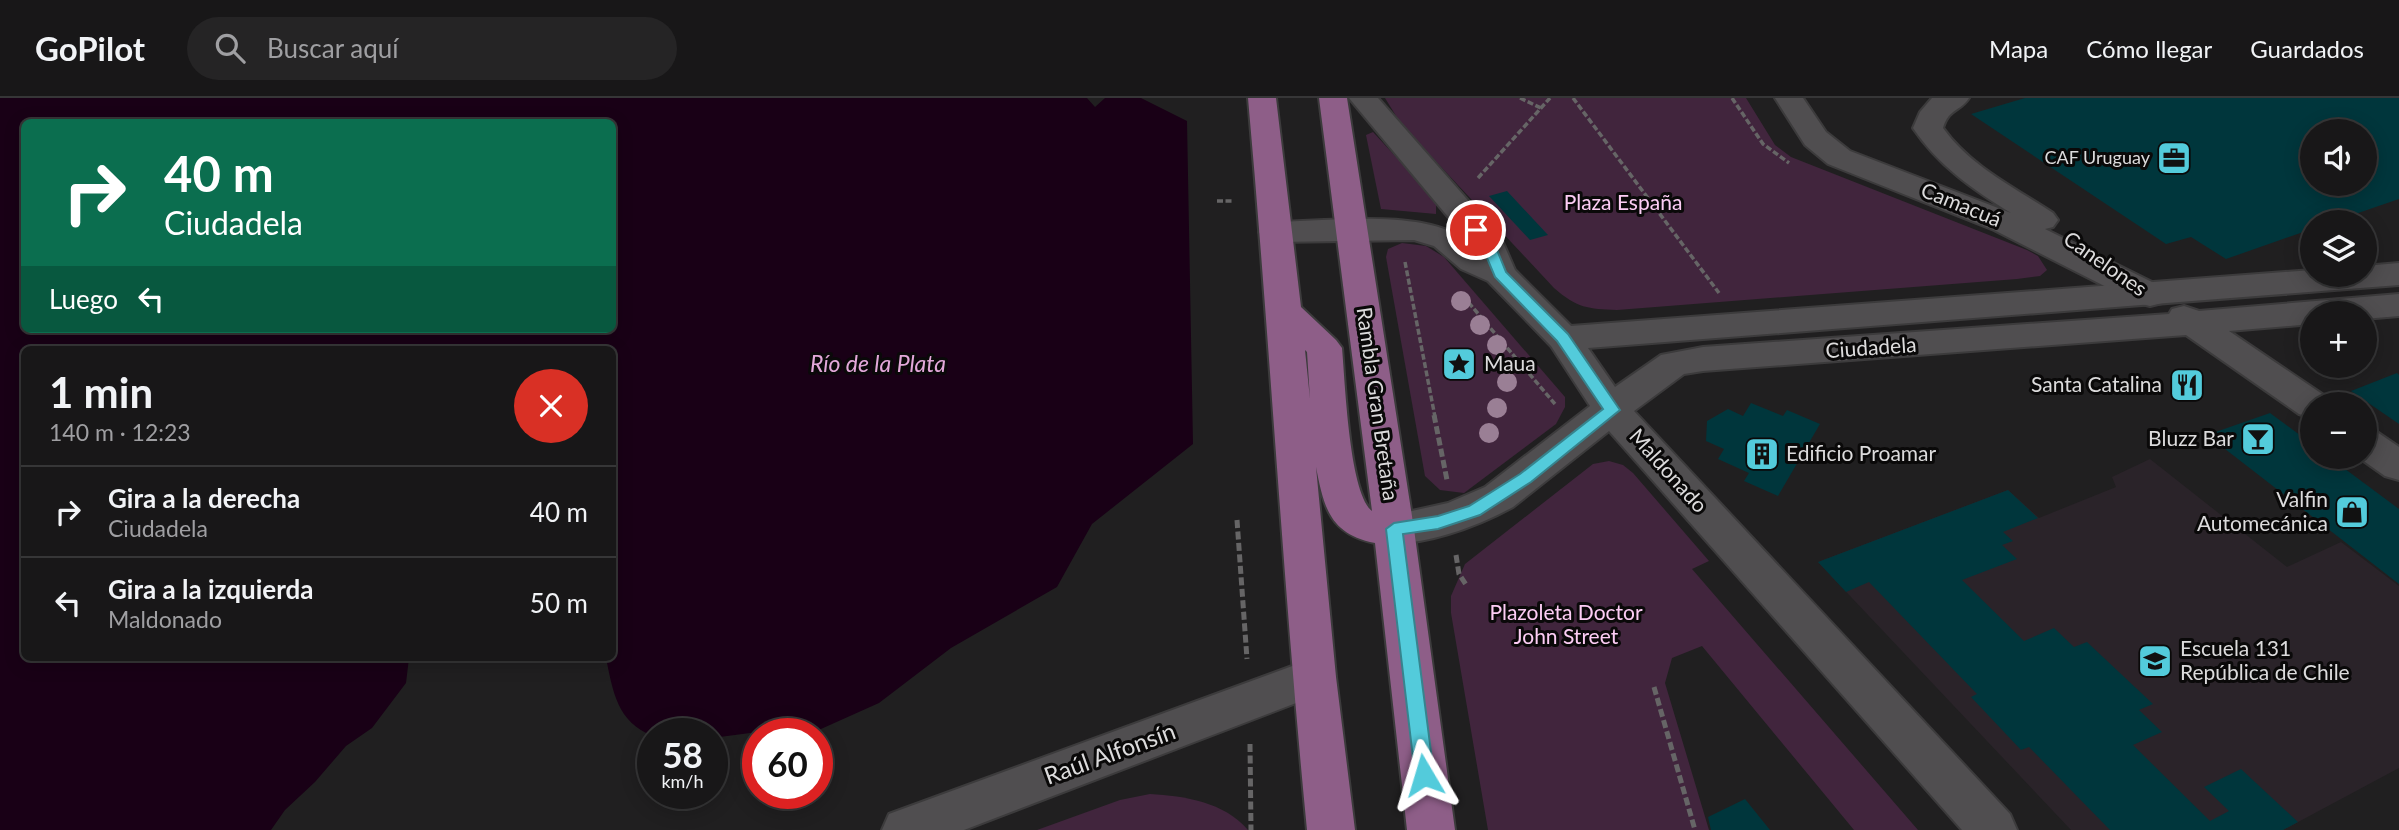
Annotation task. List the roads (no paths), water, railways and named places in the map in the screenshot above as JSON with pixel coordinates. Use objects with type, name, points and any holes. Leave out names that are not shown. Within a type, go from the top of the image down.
[{"type":"main road","points":[[1262,98],[1284,311],[1314,677],[1331,830]]},
{"type":"main road","name":"Rambla Gran Bretaña","points":[[1333,98],[1394,529],[1431,830]]},
{"type":"main road","points":[[1284,311],[1324,348],[1334,452],[1340,490],[1347,512],[1360,524],[1378,529],[1394,529]]},
{"type":"street","name":"Maldonado","points":[[1363,98],[1489,245],[1500,274],[1563,338],[1597,422],[1993,830]]},
{"type":"street","name":"Camacuá","points":[[1789,98],[1817,141],[1829,151],[2046,241],[2150,295]]},
{"type":"street","name":"Canelones","points":[[1947,101],[1931,116],[1928,128],[1937,142],[1954,159],[2300,397]]},
{"type":"street","points":[[1275,232],[1396,229],[1433,233],[1445,239],[1473,262],[1500,274]]},
{"type":"street","name":"Ciudadela","points":[[1563,338],[2399,274]]},
{"type":"street","name":"Ciudadela","points":[[1394,529],[1452,518],[1475,511],[1499,498],[1654,376],[1674,364],[2399,305]]},
{"type":"street","points":[[2377,451],[2399,466]]},
{"type":"street","name":"Raúl Alfonsín","points":[[906,830],[1314,677]]},
{"type":"water","name":"Río de la Plata","points":[[0,98],[1087,98],[1095,107],[1105,98],[1141,98],[1187,121],[1193,444],[1092,524],[1057,587],[951,648],[879,703],[833,724],[833,718],[742,718],[742,734],[728,736],[728,718],[637,718],[637,727],[624,714],[614,694],[607,661],[616,661],[616,346],[21,346],[21,661],[409,661],[406,683],[372,728],[346,746],[315,782],[285,810],[271,830],[0,830]]},
{"type":"place","name":"CAF Uruguay","points":[[2174,158]]},
{"type":"place","name":"Maua","points":[[1459,364]]},
{"type":"place","name":"Santa Catalina","points":[[2187,385]]},
{"type":"place","name":"Bluzz Bar","points":[[2258,439]]},
{"type":"place","name":"Edificio Proamar","points":[[1762,454]]},
{"type":"place","name":"Valfin Automecánica","points":[[2352,512]]},
{"type":"place","name":"Escuela 131 República de Chile","points":[[2155,661]]},
{"type":"park label","name":"Plaza España","points":[[1623,203]]},
{"type":"park label","name":"Plazoleta Doctor John Street","points":[[1566,625]]}]
